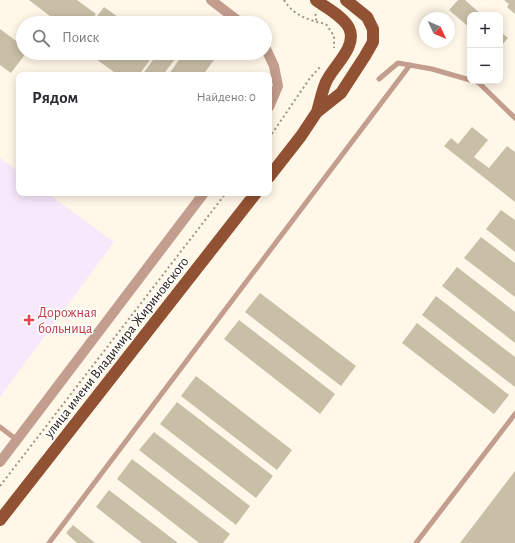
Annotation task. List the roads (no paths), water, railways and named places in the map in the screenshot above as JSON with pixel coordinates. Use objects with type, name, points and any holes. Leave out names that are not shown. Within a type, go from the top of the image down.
[{"type":"main road","points":[[272,173],[301,136],[317,112],[326,83],[350,44],[352,35],[343,20],[316,0]]},
{"type":"main road","points":[[317,112],[341,93],[373,42],[373,29],[367,17],[346,0]]},
{"type":"main road","name":"улица имени Владимира Жириновского","points":[[0,520],[254,196]]},
{"type":"street","points":[[211,0],[232,16]]},
{"type":"street","points":[[271,60],[278,86],[272,100]]},
{"type":"street","points":[[0,462],[202,196]]},
{"type":"lane","points":[[379,79],[398,63],[432,69],[467,79]]},
{"type":"lane","points":[[49,543],[410,65]]},
{"type":"lane","points":[[480,84],[515,118]]},
{"type":"lane","points":[[416,543],[515,414]]},
{"type":"lane","points":[[0,427],[16,440]]},
{"type":"place","name":"Дорожная больница","points":[[29,320]]}]
